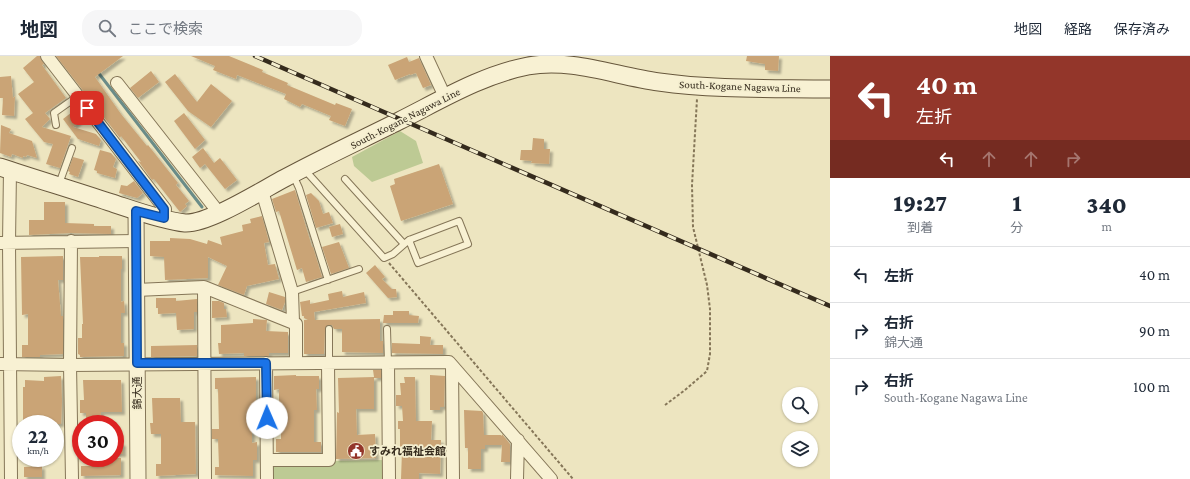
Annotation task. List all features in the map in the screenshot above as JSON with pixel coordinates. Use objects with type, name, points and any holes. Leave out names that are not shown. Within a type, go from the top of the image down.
[{"type":"main road","name":"South-Kogane Nagawa Line","points":[[5,169],[136,211],[186,223],[200,221],[220,212],[298,171],[487,77],[531,66],[564,65],[582,67],[656,82],[698,87],[830,89]]},
{"type":"street","points":[[47,56],[164,209],[164,218]]},
{"type":"street","points":[[426,56],[445,97]]},
{"type":"street","points":[[117,83],[220,212]]},
{"type":"street","points":[[5,169],[5,364],[11,479]]},
{"type":"street","points":[[262,191],[292,292],[292,322]]},
{"type":"street","name":"錦大通","points":[[136,211],[138,479]]},
{"type":"street","points":[[71,241],[70,365],[72,479]]},
{"type":"street","points":[[4,243],[136,241]]},
{"type":"street","points":[[204,287],[205,479]]},
{"type":"street","points":[[136,290],[204,287],[292,322],[296,324],[296,363]]},
{"type":"street","points":[[388,362],[389,479]]},
{"type":"street","points":[[5,364],[70,365],[137,363],[204,364],[449,362],[551,479]]},
{"type":"street","points":[[266,363],[267,479]]},
{"type":"street","points":[[267,460],[329,460],[328,363]]},
{"type":"street","points":[[452,366],[453,479]]},
{"type":"street","points":[[518,440],[518,479]]},
{"type":"lane","points":[[56,125],[54,113],[78,96]]},
{"type":"lane","points":[[59,186],[72,148]]},
{"type":"lane","points":[[298,171],[384,258],[393,254],[407,242],[460,221],[468,244],[418,263],[407,242],[345,179]]},
{"type":"lane","points":[[298,171],[299,188],[328,280]]},
{"type":"lane","points":[[292,292],[359,269]]},
{"type":"lane","points":[[328,363],[330,329]]},
{"type":"lane","points":[[387,329],[388,362]]},
{"type":"path","points":[[665,405],[707,371],[710,354],[710,303],[693,227],[692,185],[694,125],[698,87]]},
{"type":"path","points":[[384,258],[573,479]]},
{"type":"green space","points":[[400,131],[416,141],[423,163],[372,182],[354,166],[352,157]]},
{"type":"green space","points":[[385,460],[386,479],[271,479],[271,462]]},
{"type":"building","points":[[37,56],[40,56],[44,64],[42,65],[66,98],[45,113],[50,119],[42,127],[71,136],[60,168],[46,164],[53,144],[44,142],[25,119],[33,113],[18,94],[34,82],[23,68]]},
{"type":"building","points":[[56,56],[123,56],[95,77],[121,114],[178,183],[176,185],[189,201],[185,204],[187,206],[180,212],[154,179],[152,180],[138,161],[141,162],[121,136],[120,138]]},
{"type":"building","points":[[191,56],[229,56],[263,70],[262,72],[288,83],[287,85],[335,105],[336,103],[352,109],[345,126],[329,120],[331,116],[302,104],[300,107],[284,99],[286,94],[237,75],[236,79],[213,70],[215,66]]},
{"type":"building","points":[[747,56],[779,56],[778,71],[765,70],[765,64],[746,61]]},
{"type":"building","points":[[407,57],[409,62],[419,58],[431,85],[423,88],[416,73],[395,80],[388,65]]},
{"type":"building","points":[[151,71],[159,82],[138,98],[130,88]]},
{"type":"building","points":[[175,74],[197,102],[211,84],[232,101],[211,127],[188,111],[165,82]]},
{"type":"building","points":[[11,76],[13,98],[15,96],[14,116],[2,115],[3,98],[0,98],[0,77]]},
{"type":"building","points":[[76,109],[83,118],[73,127],[96,134],[101,140],[99,146],[78,139],[63,119]]},
{"type":"building","points":[[184,113],[205,140],[195,149],[174,121]]},
{"type":"building","points":[[1,125],[11,129],[9,133],[32,141],[37,158],[27,155],[26,157],[23,156],[23,158],[12,154],[11,157],[0,153]]},
{"type":"building","points":[[533,138],[544,139],[544,149],[550,149],[549,164],[531,163],[532,161],[520,160],[521,150],[532,150]]},
{"type":"building","points":[[203,148],[214,163],[220,158],[237,180],[225,189],[205,164],[200,168],[192,157]]},
{"type":"building","points":[[100,150],[111,153],[116,159],[113,167],[117,169],[115,178],[97,173],[97,171],[94,170]]},
{"type":"building","points":[[73,157],[84,160],[78,177],[69,174],[70,172],[68,171]]},
{"type":"building","points":[[439,164],[453,204],[401,221],[390,186],[395,184],[394,179]]},
{"type":"building","points":[[134,181],[143,193],[137,198],[119,193],[121,185],[127,186]]},
{"type":"building","points":[[295,190],[322,277],[306,282],[302,268],[297,270],[279,211],[276,212],[272,199]]},
{"type":"building","points":[[311,193],[319,201],[323,214],[329,212],[333,223],[316,228],[306,195]]},
{"type":"building","points":[[44,202],[65,202],[65,223],[111,226],[111,234],[71,233],[29,235],[29,220],[44,220]]},
{"type":"building","points":[[262,216],[269,242],[264,243],[268,265],[275,264],[279,279],[247,286],[244,295],[218,285],[227,266],[208,257],[208,278],[165,280],[164,257],[150,256],[150,241],[170,241],[170,238],[190,239],[207,244],[208,240],[222,245],[220,237],[243,231],[242,225],[251,223],[250,219]]},
{"type":"building","points":[[340,224],[343,234],[332,237],[329,227]]},
{"type":"building","points":[[339,242],[349,268],[331,274],[322,247]]},
{"type":"building","points":[[63,256],[63,280],[58,280],[61,316],[63,316],[63,354],[40,355],[40,357],[22,357],[22,345],[28,345],[28,314],[22,315],[21,257]]},
{"type":"building","points":[[122,256],[121,302],[124,301],[125,313],[121,313],[121,343],[124,343],[124,356],[80,357],[78,354],[78,338],[82,338],[83,324],[80,257]]},
{"type":"building","points":[[375,265],[385,277],[382,279],[392,289],[396,289],[397,297],[388,298],[366,273]]},
{"type":"building","points":[[342,291],[343,297],[364,292],[366,303],[314,312],[315,320],[380,319],[380,341],[383,341],[383,353],[342,352],[342,329],[334,329],[332,325],[329,325],[325,329],[324,354],[304,354],[304,320],[308,320],[302,316],[300,302],[310,300],[310,304],[329,300],[328,294]]},
{"type":"building","points":[[269,292],[285,297],[282,310],[266,304]]},
{"type":"building","points":[[156,298],[176,298],[176,301],[197,299],[197,312],[194,312],[194,329],[177,330],[176,313],[158,314],[158,308],[156,308]]},
{"type":"building","points":[[212,301],[224,303],[224,309],[226,309],[227,317],[212,318]]},
{"type":"building","points":[[393,311],[409,311],[409,315],[419,316],[418,323],[383,323],[384,315],[393,315]]},
{"type":"building","points":[[253,319],[267,320],[266,331],[288,332],[288,353],[269,353],[269,356],[244,356],[244,353],[219,354],[218,343],[221,343],[221,325],[253,323]]},
{"type":"building","points":[[420,336],[431,337],[430,345],[443,345],[443,354],[392,353],[392,343],[420,344]]},
{"type":"building","points":[[197,345],[197,356],[151,357],[151,346]]},
{"type":"building","points":[[373,370],[381,370],[381,378],[374,378],[374,409],[356,409],[357,435],[375,434],[376,458],[336,459],[337,412],[339,413],[338,378],[374,377]]},
{"type":"building","points":[[430,375],[445,376],[444,407],[440,407],[440,410],[430,410]]},
{"type":"building","points":[[61,376],[61,415],[23,415],[23,387],[25,387],[25,380],[44,381],[44,377]]},
{"type":"building","points":[[274,376],[319,376],[319,389],[316,389],[317,410],[314,410],[314,442],[321,442],[321,452],[276,452],[276,439],[281,439],[281,425],[284,425],[284,410],[279,410],[279,389],[274,390]]},
{"type":"building","points":[[256,377],[256,410],[252,410],[252,443],[257,442],[257,460],[253,460],[253,476],[215,475],[215,467],[219,467],[218,439],[212,439],[212,429],[219,429],[218,389],[215,389],[215,378]]},
{"type":"building","points":[[404,377],[415,377],[416,421],[432,421],[431,440],[441,440],[440,474],[419,473],[419,479],[401,479],[402,451],[400,451],[400,429],[398,429],[398,421],[403,421],[402,406],[396,406],[396,395],[401,395],[400,383],[405,383]]},
{"type":"building","points":[[83,380],[121,380],[122,412],[101,412],[101,415],[86,415],[86,413],[80,413],[80,400],[84,400]]},
{"type":"building","points":[[152,398],[180,398],[181,422],[195,422],[196,474],[156,476],[156,464],[161,464],[161,434],[151,434],[150,423],[153,423]]},
{"type":"building","points":[[464,410],[482,411],[484,435],[502,436],[502,434],[510,444],[510,462],[501,462],[502,445],[485,445],[485,449],[481,449],[481,469],[468,469],[468,448],[465,448]]},
{"type":"building","points":[[24,467],[42,467],[42,477],[24,477]]},
{"type":"building","points":[[81,467],[121,467],[121,475],[81,476]]},
{"type":"waterway","points":[[97,71],[202,207]]},
{"type":"railway","points":[[255,56],[830,306]]},
{"type":"place","name":"すみれ福祉会館","points":[[356,451]]},
{"type":"route","points":[[87,108],[164,209],[164,218],[136,211],[137,363],[266,363],[267,418]]}]
